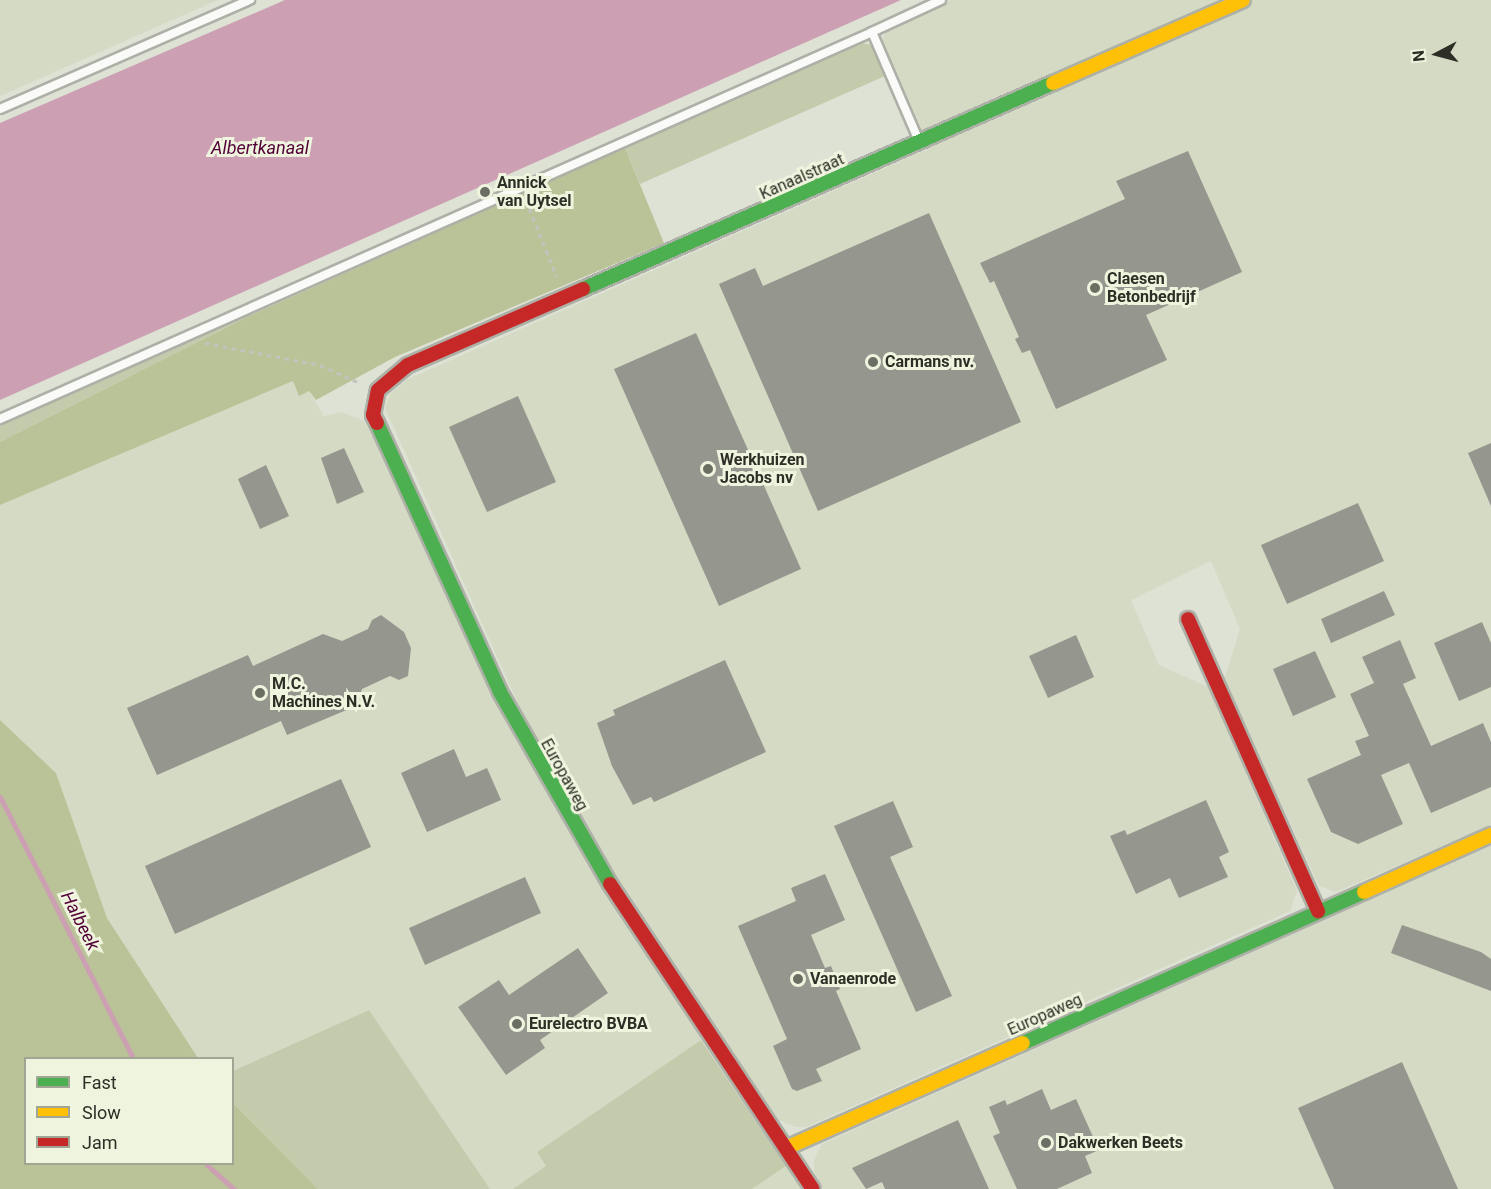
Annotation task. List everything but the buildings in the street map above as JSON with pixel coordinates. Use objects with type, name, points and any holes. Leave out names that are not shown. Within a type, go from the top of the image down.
[{"type":"street","name":"Kanaalstraat","points":[[378,390],[408,365],[921,144],[1244,0]]},
{"type":"street","name":"Europaweg","points":[[378,390],[373,415],[521,731],[646,943],[813,1189]]},
{"type":"street","points":[[1188,619],[1318,911]]},
{"type":"street","name":"Europaweg","points":[[786,1148],[1491,836]]},
{"type":"lane","points":[[0,109],[250,0]]},
{"type":"lane","points":[[0,419],[941,0]]},
{"type":"lane","points":[[872,32],[921,144]]},
{"type":"path","points":[[521,187],[565,298]]},
{"type":"path","points":[[180,338],[260,350],[320,365],[378,390]]},
{"type":"shaded area","points":[[0,0],[218,0],[0,96]]},
{"type":"shaded area","points":[[951,0],[1491,0],[1491,825],[1336,892],[1319,886],[1224,680],[1240,629],[1211,561],[1131,600],[1159,665],[1208,687],[1297,891],[1290,911],[806,1127],[796,1127],[779,1120],[638,914],[526,721],[385,408],[390,394],[408,379],[928,149],[882,41],[886,31]]},
{"type":"shaded area","points":[[861,43],[872,45],[885,76],[640,184],[625,148]]},
{"type":"shaded area","points":[[243,315],[251,315],[0,442],[0,424]]},
{"type":"shaded area","points":[[294,381],[299,395],[309,391],[324,416],[342,412],[364,421],[701,1040],[537,1152],[547,1166],[513,1189],[490,1189],[369,1010],[234,1071],[234,1057],[197,1057],[107,918],[56,773],[0,720],[0,505]]},
{"type":"shaded area","points":[[1491,846],[1491,1189],[823,1189],[814,1171],[814,1159],[822,1144]]},
{"type":"shaded area","points":[[369,1010],[490,1189],[318,1189],[234,1104],[234,1071]]},
{"type":"shaded area","points":[[701,1040],[786,1166],[752,1189],[513,1189],[546,1166],[537,1152]]},
{"type":"shaded area","points":[[786,1166],[801,1189],[752,1189]]},
{"type":"green space","points":[[625,148],[664,243],[395,357],[316,400],[309,391],[299,396],[293,381],[0,505],[0,442],[251,315]]},
{"type":"green space","points":[[0,720],[56,773],[107,918],[197,1057],[24,1057],[24,1165],[234,1165],[234,1104],[318,1189],[0,1189]]},
{"type":"water","name":"Albertkanaal","points":[[285,0],[901,0],[0,400],[0,123]]},
{"type":"waterway","name":"Halbeek","points":[[0,797],[132,1057]]},
{"type":"waterway","name":"Halbeek","points":[[207,1165],[234,1189]]},
{"type":"traffic: fast","points":[[583,289],[1053,83]]},
{"type":"traffic: fast","points":[[377,423],[500,692],[610,884]]},
{"type":"traffic: fast","points":[[1023,1043],[1364,892]]},
{"type":"traffic: slow","points":[[1053,83],[1243,0]]},
{"type":"traffic: slow","points":[[1364,892],[1491,835]]},
{"type":"traffic: slow","points":[[786,1148],[1023,1043]]},
{"type":"traffic: jam","points":[[377,423],[373,415],[378,390],[408,365],[583,289]]},
{"type":"traffic: jam","points":[[1188,619],[1318,911]]},
{"type":"traffic: jam","points":[[610,884],[813,1189]]},
{"type":"place","name":"Annick van Uytsel","points":[[485,192]]},
{"type":"place","name":"Claesen Betonbedrijf","points":[[1095,288]]},
{"type":"place","name":"Carmans nv.","points":[[873,362]]},
{"type":"place","name":"Werkhuizen Jacobs nv","points":[[708,469]]},
{"type":"place","name":"M.C. Machines N.V.","points":[[260,693]]},
{"type":"place","name":"Vanaenrode","points":[[798,979]]},
{"type":"place","name":"Eurelectro BVBA","points":[[517,1024]]},
{"type":"place","name":"Dakwerken Beets","points":[[1046,1143]]}]
